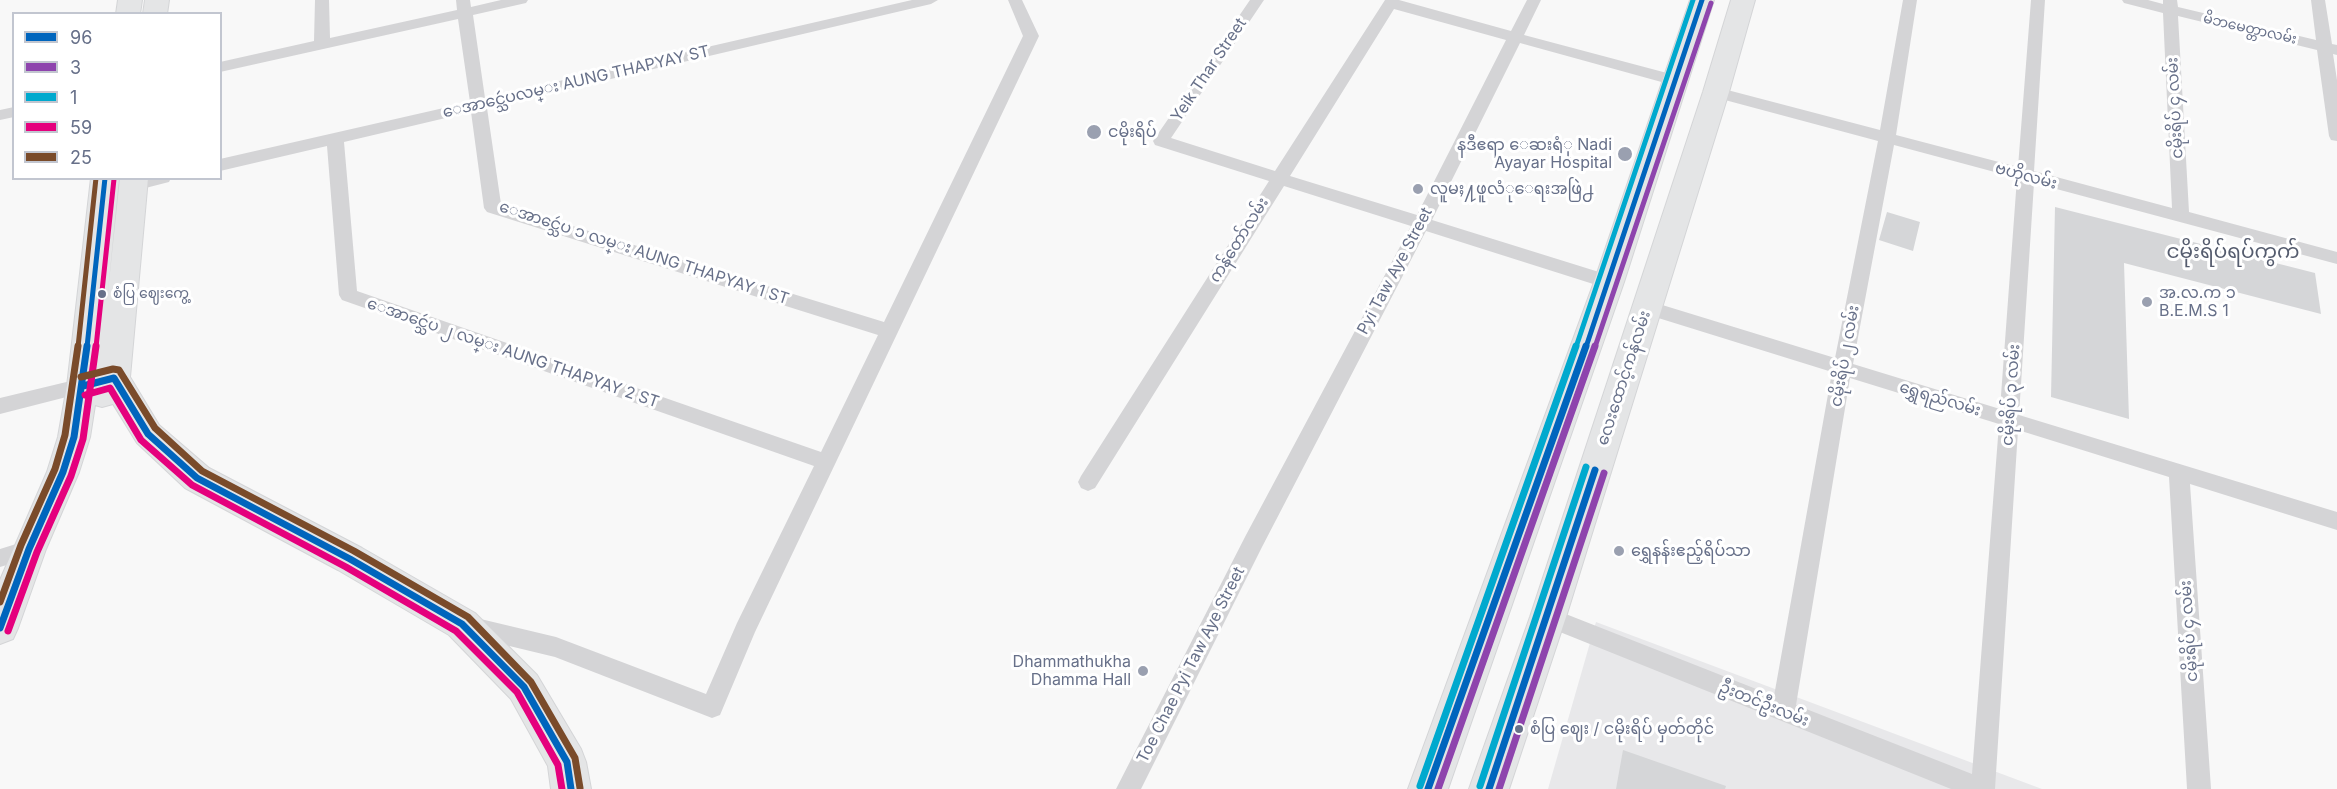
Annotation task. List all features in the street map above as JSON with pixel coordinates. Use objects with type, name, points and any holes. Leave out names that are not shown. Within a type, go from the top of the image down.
[{"type":"main road","points":[[1428,789],[1609,282],[1702,0]]},
{"type":"main road","name":"လေးထောင့်ကန်လမ်း","points":[[1489,789],[1548,617],[1646,307],[1680,208],[1743,0]]},
{"type":"main road","points":[[1676,81],[1716,92]]},
{"type":"main road","points":[[0,628],[15,554],[63,472],[74,437],[98,382],[134,182]]},
{"type":"main road","points":[[104,186],[98,382],[148,434],[197,478],[350,559],[462,624],[524,687],[567,762],[571,789]]},
{"type":"main road","points":[[1638,196],[1680,208]]},
{"type":"street","points":[[322,0],[322,44]]},
{"type":"street","points":[[222,67],[322,44],[464,6],[521,0]]},
{"type":"street","name":"ေအာင္သေဴပလမ္း AUNG THAPYAY ST","points":[[222,165],[931,0]]},
{"type":"street","points":[[462,624],[556,647],[712,707],[745,630],[1031,36],[1015,0]]},
{"type":"street","name":"Yeik Thar Street","points":[[1257,0],[1161,141],[1278,178]]},
{"type":"street","name":"Pyi Taw Aye Street","points":[[1254,541],[1421,224],[1534,0]]},
{"type":"street","name":"ငမိုးရိပ် ၂ လမ်း","points":[[1783,712],[1842,369],[1887,138],[1910,0]]},
{"type":"street","name":"ငမိုးရိပ် ၃ လမ်း","points":[[1981,789],[2010,420],[2037,0]]},
{"type":"street","name":"မိဘမေတ္တာလမ်း","points":[[2129,0],[2170,5],[2331,48]]},
{"type":"street","points":[[2318,0],[2331,48],[2337,136]]},
{"type":"street","points":[[1391,1],[1515,38],[1676,81]]},
{"type":"street","name":"ကန်တော်လမ်း","points":[[1088,482],[1391,1]]},
{"type":"street","name":"ငမိုးရိပ် ၄ လမ်း","points":[[2170,5],[2181,217]]},
{"type":"street","name":"ေအာင္သေဴပ ၁ လမ္း AUNG THAPYAY 1 ST","points":[[464,6],[494,208],[889,331]]},
{"type":"street","name":"ဗဟိုလမ်း","points":[[1716,92],[2337,258]]},
{"type":"street","name":"ေအာင္သေဴပ ၂ လမ္း AUNG THAPYAY 2 ST","points":[[335,138],[348,295],[826,462]]},
{"type":"street","points":[[1278,178],[1609,282]]},
{"type":"street","points":[[104,186],[134,182]]},
{"type":"street","name":"ရွှေရည်လမ်း","points":[[1646,307],[2337,521]]},
{"type":"street","points":[[0,406],[98,382]]},
{"type":"street","name":"ငမိုးရိပ် ၄ လမ်း","points":[[2179,472],[2199,789]]},
{"type":"street","name":"Toe Chae Pyi Taw Aye Street","points":[[1128,789],[1254,541]]},
{"type":"street","name":"ဦးတင်ဦးလမ်း","points":[[1548,617],[1981,789]]},
{"type":"shaded area","points":[[1596,622],[2042,789],[1548,789]]},
{"type":"building","points":[[2055,207],[2315,273],[2321,314],[2124,263],[2129,419],[2051,397]]},
{"type":"building","points":[[1887,212],[1920,222],[1913,251],[1879,240]]},
{"type":"building","points":[[1623,750],[1726,786],[1725,789],[1616,789]]},
{"type":"transit line","name":"1","points":[[1420,786],[1600,279],[1693,0]]},
{"type":"transit line","name":"96","points":[[1428,789],[1609,282],[1702,0]]},
{"type":"transit line","name":"3","points":[[1438,789],[1617,285],[1711,3]]},
{"type":"transit line","name":"25","points":[[0,602],[21,545],[55,469],[65,435],[74,385],[96,180]]},
{"type":"transit line","name":"96","points":[[0,628],[29,549],[63,472],[74,437],[83,386],[105,180]]},
{"type":"transit line","name":"59","points":[[8,631],[37,552],[71,476],[83,439],[92,387],[114,180]]},
{"type":"transit line","name":"25","points":[[81,377],[113,369],[119,370],[155,428],[202,471],[354,551],[468,617],[531,682],[575,758],[580,788]]},
{"type":"transit line","name":"96","points":[[83,386],[114,378],[148,434],[197,478],[350,559],[462,624],[524,687],[567,762],[571,789]]},
{"type":"transit line","name":"59","points":[[85,395],[110,388],[141,440],[192,485],[346,567],[456,631],[517,692],[558,765],[562,789]]},
{"type":"transit line","name":"1","points":[[1480,786],[1586,467]]},
{"type":"transit line","name":"96","points":[[1489,789],[1595,470]]},
{"type":"transit line","name":"3","points":[[1499,789],[1604,473]]},
{"type":"place","name":"ငမိုးရိပ်","points":[[1094,132]]},
{"type":"place","name":"နဒီဧရာ ေဆးရံု Nadi Ayayar Hospital","points":[[1625,154]]},
{"type":"place","name":"လူမႈ႔ဖူလံုေရးအဖြဲ႕","points":[[1418,189]]},
{"type":"place","name":"စံပြ ဈေးကွေ့","points":[[102,294]]},
{"type":"place","name":"အ.လ.က ၁ B.E.M.S 1","points":[[2147,302]]},
{"type":"place","name":"ရွှေနန်းဧည့်ရိပ်သာ","points":[[1619,551]]},
{"type":"place","name":"Dhammathukha Dhamma Hall","points":[[1143,671]]},
{"type":"place","name":"စံပြ ဈေး / ငမိုးရိပ် မှတ်တိုင်","points":[[1519,729]]},
{"type":"district","name":"ငမိုးရိပ်ရပ်ကွက်","points":[[2233,252]]}]
